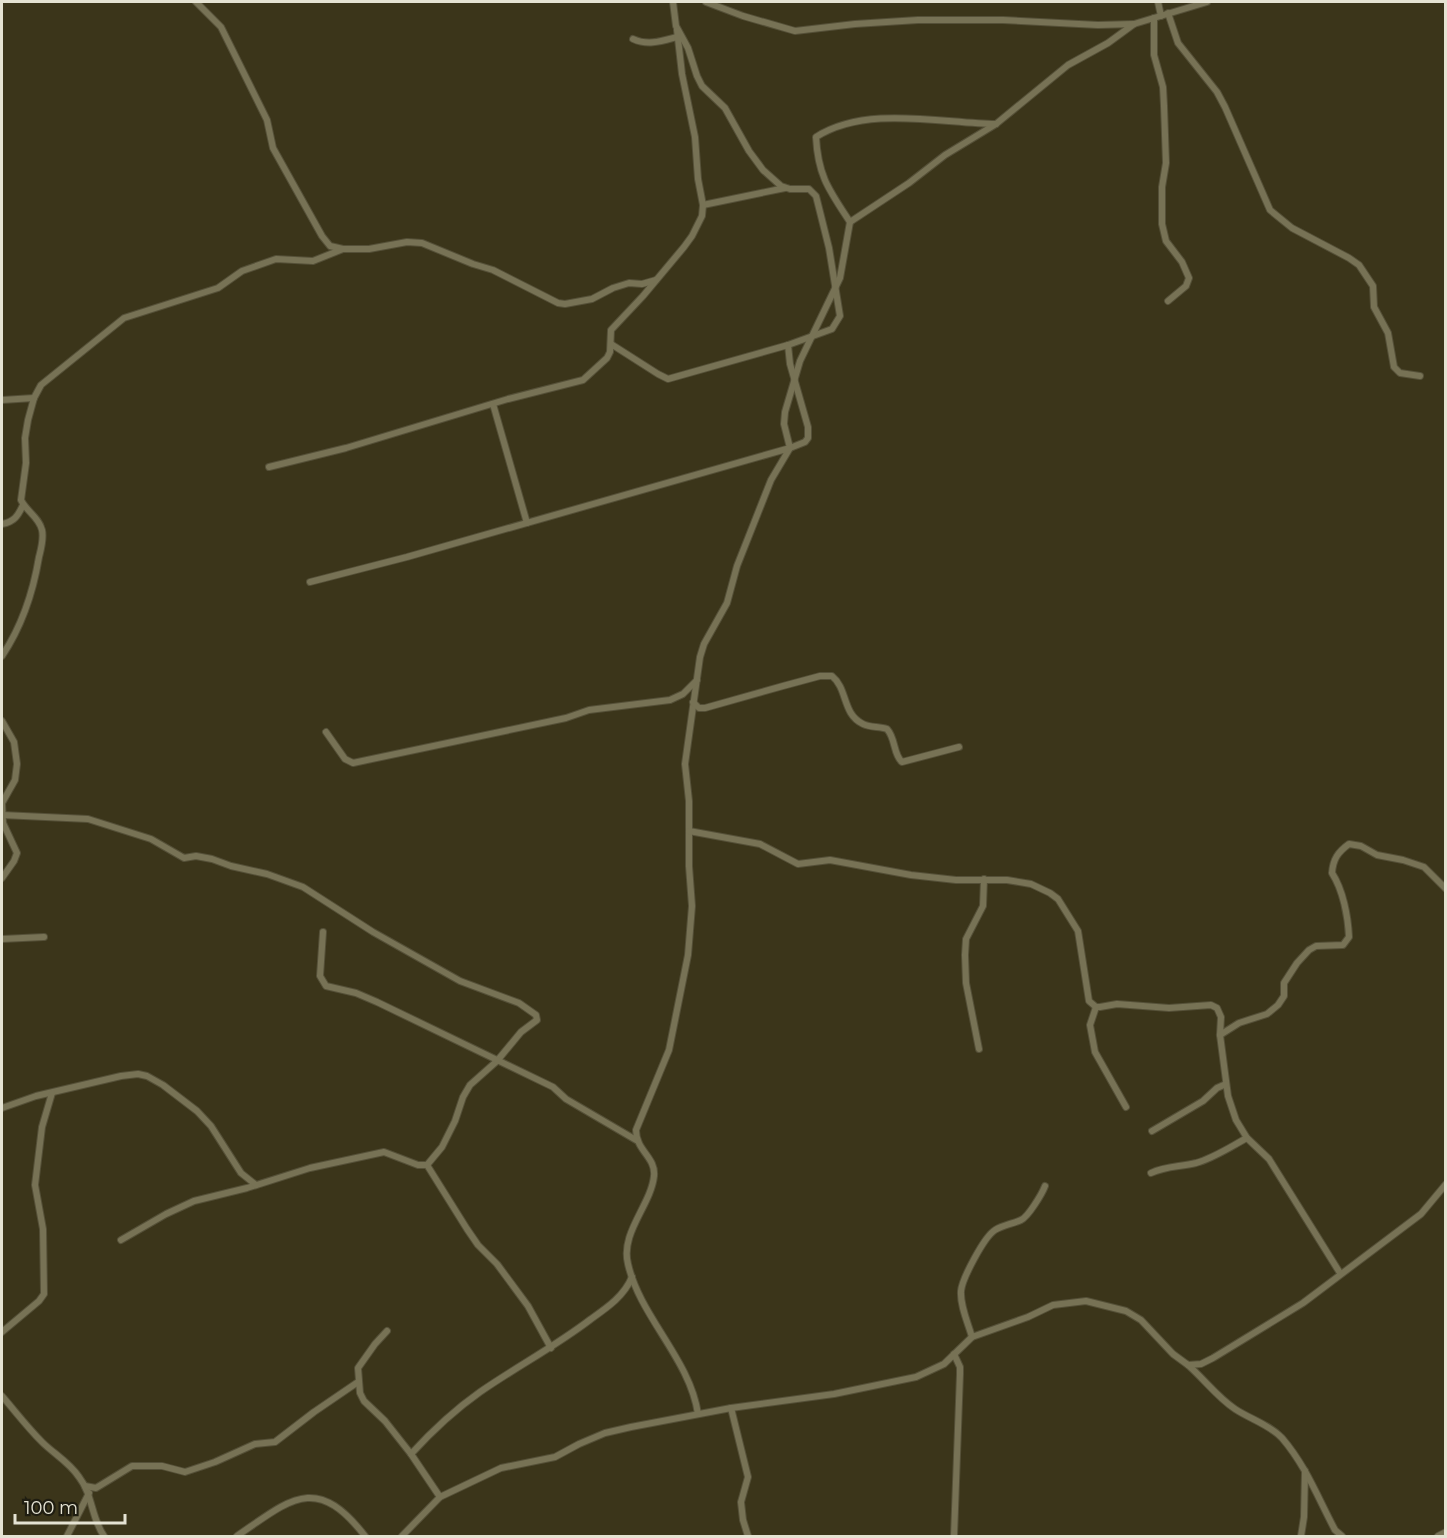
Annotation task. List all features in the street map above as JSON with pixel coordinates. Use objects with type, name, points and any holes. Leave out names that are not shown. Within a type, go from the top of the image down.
[{"type":"street","points":[[196,2],[221,27],[267,120],[273,148],[322,236],[330,246],[343,249],[369,249],[406,242],[422,243],[493,270],[558,303],[565,304],[592,299],[629,283],[642,284],[656,280]]},
{"type":"street","points":[[269,468],[346,448],[549,387],[583,380],[607,358],[611,330],[692,237],[702,216],[703,205],[698,179],[695,137],[673,2]]},
{"type":"street","points":[[706,2],[743,16],[795,31],[918,20],[1134,24],[1207,2]]},
{"type":"street","points":[[1158,2],[1155,54],[1163,87],[1166,163],[1162,187],[1162,224],[1166,241],[1182,262],[1189,278],[1186,286],[1168,301]]},
{"type":"street","points":[[1168,13],[1178,43],[1217,92],[1225,107],[1270,210],[1292,228],[1359,265],[1373,286],[1374,307],[1388,333],[1394,367],[1400,373],[1420,376]]},
{"type":"street","points":[[850,222],[909,183],[945,155],[996,124],[1068,65],[1108,44],[1134,24]]},
{"type":"street","points":[[676,26],[688,48],[702,86],[725,108],[749,151],[763,170],[775,182],[786,188]]},
{"type":"street","points":[[633,39],[641,43],[659,42],[677,37]]},
{"type":"street","points":[[636,1140],[640,1118],[669,1050],[687,955],[692,906],[689,801],[685,764],[704,644],[727,603],[737,566],[771,480],[790,448],[784,424],[800,361],[840,278],[850,222],[828,190],[820,173],[816,137],[824,132],[856,122],[882,119],[928,119],[996,124]]},
{"type":"street","points":[[610,344],[668,379],[789,345],[832,329],[838,321],[840,314],[829,248],[816,196],[809,189],[786,188],[703,205]]},
{"type":"street","points":[[2,656],[21,623],[34,584],[41,546],[42,528],[37,519],[23,506],[21,500],[26,462],[25,438],[34,398],[41,385],[124,318],[218,288],[242,271],[276,259],[313,261],[343,249]]},
{"type":"street","points":[[310,582],[407,557],[805,442],[808,433],[790,364],[789,345]]},
{"type":"street","points":[[2,400],[34,398]]},
{"type":"street","points":[[493,404],[527,523]]},
{"type":"street","points":[[2,524],[13,520],[23,506]]},
{"type":"street","points":[[693,702],[699,708],[705,708],[820,676],[832,676],[839,684],[848,711],[853,718],[865,725],[887,729],[897,756],[902,762],[959,747]]},
{"type":"street","points":[[326,732],[345,759],[353,763],[566,718],[589,710],[670,700],[678,698],[697,680]]},
{"type":"street","points":[[2,720],[15,742],[17,764],[15,780],[2,803],[3,823],[17,857],[2,878]]},
{"type":"street","points":[[2,815],[42,818],[75,817],[95,820],[152,839],[184,858],[203,857],[267,874],[303,887],[373,932],[460,981],[519,1003],[536,1015],[537,1020],[521,1032],[497,1061],[470,1085],[442,1147],[427,1165],[418,1166],[384,1152],[310,1168],[194,1201],[156,1219],[121,1240]]},
{"type":"street","points":[[689,831],[760,844],[798,864],[830,860],[911,875],[1031,884],[1050,893],[1058,899],[1078,931],[1089,1001],[1096,1007],[1117,1004],[1169,1008],[1210,1005],[1217,1008],[1220,1012],[1220,1035],[1226,1084],[1232,1109],[1246,1138],[1269,1159],[1340,1273]]},
{"type":"street","points":[[1220,1035],[1239,1023],[1267,1014],[1278,1005],[1284,996],[1284,983],[1309,950],[1316,946],[1343,945],[1349,937],[1346,910],[1332,873],[1333,862],[1340,850],[1349,844],[1361,846],[1377,855],[1424,867],[1446,889]]},
{"type":"street","points":[[979,1049],[966,983],[965,955],[966,939],[983,906],[984,879]]},
{"type":"street","points":[[323,932],[320,976],[326,986],[356,993],[377,1002],[553,1087],[566,1099],[636,1140],[651,1162],[654,1172],[628,1246],[627,1257],[632,1277],[643,1300],[696,1398],[698,1414]]},
{"type":"street","points":[[2,939],[44,937]]},
{"type":"street","points":[[1096,1007],[1090,1025],[1095,1052],[1126,1107]]},
{"type":"street","points":[[2,1108],[36,1096],[138,1074],[154,1079],[197,1111],[211,1126],[241,1173],[256,1185]]},
{"type":"street","points":[[1152,1131],[1203,1101],[1217,1088],[1226,1084]]},
{"type":"street","points":[[2,1332],[39,1301],[44,1294],[43,1229],[35,1185],[42,1127],[52,1093]]},
{"type":"street","points":[[1150,1173],[1162,1168],[1192,1164],[1216,1155],[1246,1138]]},
{"type":"street","points":[[427,1165],[472,1237],[497,1264],[528,1306],[551,1348]]},
{"type":"street","points":[[1188,1365],[1201,1364],[1213,1358],[1303,1303],[1421,1214],[1446,1184]]},
{"type":"street","points":[[972,1337],[962,1301],[963,1282],[991,1234],[1009,1223],[1025,1218],[1045,1186]]},
{"type":"street","points":[[411,1454],[436,1426],[481,1391],[551,1348],[617,1300],[627,1289],[632,1277]]},
{"type":"street","points":[[402,1536],[440,1497],[501,1468],[555,1457],[604,1433],[731,1408],[834,1394],[916,1377],[935,1369],[972,1337],[1053,1305],[1086,1301],[1126,1311],[1142,1320],[1173,1354],[1205,1380],[1213,1392],[1234,1408],[1272,1429],[1305,1469],[1335,1530],[1342,1536]]},
{"type":"street","points":[[387,1331],[358,1368],[360,1393],[364,1401],[385,1421],[411,1454],[440,1497]]},
{"type":"street","points":[[954,1354],[960,1367],[954,1536]]},
{"type":"street","points":[[87,1489],[96,1488],[132,1466],[162,1466],[185,1472],[255,1444],[275,1442],[358,1382]]},
{"type":"street","points":[[2,1396],[43,1443],[69,1465],[87,1489],[96,1521],[104,1536]]},
{"type":"street","points":[[731,1408],[748,1477],[741,1502],[748,1536]]},
{"type":"street","points":[[1301,1536],[1304,1516],[1305,1469]]},
{"type":"street","points":[[67,1536],[87,1489]]},
{"type":"street","points":[[237,1536],[293,1500],[310,1497],[332,1503],[365,1536]]},
{"type":"street","points":[[1438,1536],[1446,1532]]}]
